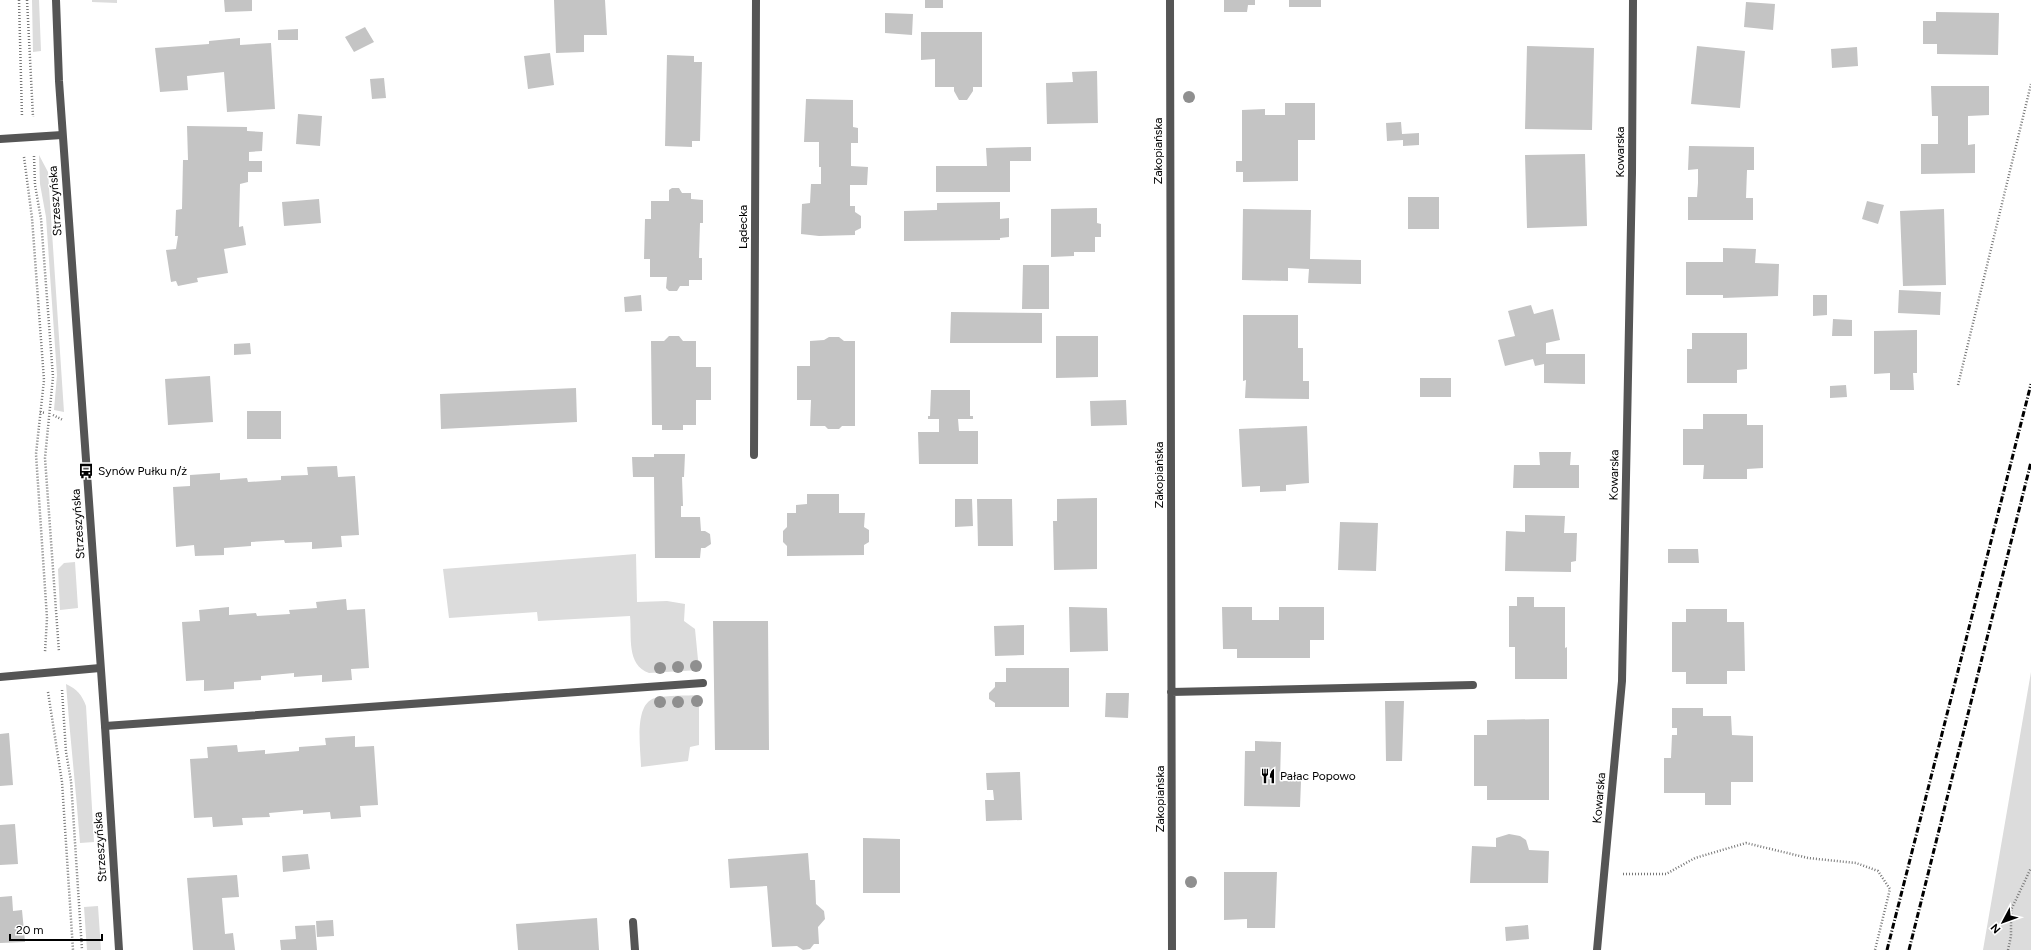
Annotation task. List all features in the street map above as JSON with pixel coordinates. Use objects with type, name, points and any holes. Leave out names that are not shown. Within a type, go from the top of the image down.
[{"type":"street","name":"Strzeszyńska","points":[[56,0],[62,135],[105,726],[119,950]]},
{"type":"street","name":"Lądecka","points":[[754,455],[756,0]]},
{"type":"street","name":"Zakopiańska","points":[[1170,0],[1172,950]]},
{"type":"street","name":"Kowarska","points":[[1597,950],[1622,681],[1632,174],[1633,0]]},
{"type":"street","points":[[0,139],[62,135]]},
{"type":"street","points":[[0,677],[100,668]]},
{"type":"street","points":[[105,726],[703,683]]},
{"type":"street","points":[[1171,692],[1473,685]]},
{"type":"street","points":[[633,922],[635,950]]},
{"type":"path","points":[[19,0],[21,120]]},
{"type":"path","points":[[27,0],[33,120]]},
{"type":"path","points":[[21,83],[26,83]]},
{"type":"path","points":[[1958,384],[2031,84]]},
{"type":"path","points":[[34,152],[35,185],[41,219],[53,377],[45,458],[59,653]]},
{"type":"path","points":[[23,156],[32,218],[44,380],[36,454],[47,618],[45,655]]},
{"type":"path","points":[[40,412],[45,413]]},
{"type":"path","points":[[53,415],[65,421]]},
{"type":"path","points":[[46,684],[62,782],[73,950]]},
{"type":"path","points":[[61,684],[66,752],[71,781],[82,950]]},
{"type":"path","points":[[1604,873],[1666,874],[1695,858],[1746,843],[1808,858],[1856,862],[1878,871],[1890,889],[1875,950]]},
{"type":"path","points":[[2008,950],[2011,936],[2011,910],[2031,868]]},
{"type":"shaded area","points":[[32,0],[39,0],[41,51],[33,52]]},
{"type":"shaded area","points":[[92,0],[117,0],[117,3],[92,2]]},
{"type":"shaded area","points":[[39,155],[48,172],[64,412],[54,410],[57,375],[46,217],[40,184]]},
{"type":"shaded area","points":[[636,554],[637,602],[667,601],[685,604],[684,621],[695,629],[699,670],[649,673],[642,669],[633,657],[630,616],[538,621],[537,612],[449,618],[443,569]]},
{"type":"shaded area","points":[[75,562],[78,608],[60,610],[58,569],[64,563]]},
{"type":"shaded area","points":[[2031,672],[2031,950],[1983,950]]},
{"type":"shaded area","points":[[66,684],[79,693],[86,706],[94,842],[80,843]]},
{"type":"shaded area","points":[[699,695],[699,745],[690,747],[688,761],[641,767],[641,718],[648,702],[660,697]]},
{"type":"shaded area","points":[[98,906],[101,950],[87,950],[84,907]]},
{"type":"building","points":[[224,0],[252,0],[252,11],[225,12]]},
{"type":"building","points":[[554,0],[605,0],[607,35],[584,35],[584,52],[556,53]]},
{"type":"building","points":[[925,0],[943,0],[943,8],[925,8]]},
{"type":"building","points":[[1224,0],[1255,0],[1255,5],[1248,5],[1247,12],[1224,12]]},
{"type":"building","points":[[1289,0],[1321,0],[1321,7],[1289,7]]},
{"type":"building","points":[[1746,2],[1775,4],[1773,30],[1744,27]]},
{"type":"building","points":[[1936,12],[1999,13],[1998,55],[1937,54],[1937,44],[1923,44],[1923,21],[1936,21]]},
{"type":"building","points":[[885,13],[913,14],[912,35],[885,33]]},
{"type":"building","points":[[365,27],[374,42],[354,52],[345,37]]},
{"type":"building","points":[[298,29],[298,40],[278,40],[278,30]]},
{"type":"building","points":[[921,32],[982,32],[982,87],[973,87],[973,91],[967,100],[959,100],[954,91],[954,87],[935,87],[935,59],[921,60]]},
{"type":"building","points":[[240,38],[240,45],[271,43],[275,109],[227,112],[224,72],[187,76],[188,90],[160,92],[155,48],[209,44],[209,41]]},
{"type":"building","points":[[1527,46],[1594,48],[1592,130],[1525,129]]},
{"type":"building","points":[[1697,46],[1745,51],[1740,108],[1691,104]]},
{"type":"building","points":[[1857,47],[1858,66],[1832,68],[1831,49]]},
{"type":"building","points":[[550,53],[554,85],[528,89],[524,56]]},
{"type":"building","points":[[667,55],[694,56],[694,62],[702,62],[700,141],[692,141],[692,147],[665,146]]},
{"type":"building","points":[[1097,71],[1098,123],[1047,124],[1046,83],[1073,82],[1072,72]]},
{"type":"building","points":[[384,78],[386,98],[372,99],[370,79]]},
{"type":"building","points":[[1931,86],[1989,86],[1989,115],[1968,116],[1968,145],[1975,144],[1975,173],[1921,174],[1921,144],[1938,144],[1938,116],[1932,116]]},
{"type":"building","points":[[806,99],[853,100],[853,127],[858,128],[858,143],[851,143],[851,166],[868,167],[867,185],[850,185],[850,206],[855,206],[855,212],[861,216],[861,228],[855,231],[855,235],[819,236],[801,234],[802,204],[810,203],[811,184],[821,184],[819,142],[804,142]]},
{"type":"building","points":[[1285,103],[1315,103],[1315,140],[1298,140],[1298,181],[1243,182],[1243,172],[1236,172],[1236,161],[1242,161],[1242,110],[1265,109],[1265,115],[1285,115]]},
{"type":"building","points":[[298,114],[322,116],[320,146],[296,144]]},
{"type":"building","points":[[1401,122],[1402,134],[1419,133],[1419,145],[1403,146],[1403,140],[1387,141],[1386,123]]},
{"type":"building","points":[[187,126],[247,127],[247,131],[263,132],[262,151],[249,152],[249,161],[262,161],[262,172],[248,172],[248,182],[240,184],[239,227],[243,226],[246,245],[224,249],[228,273],[197,278],[198,282],[178,286],[176,281],[171,282],[166,250],[176,249],[178,236],[175,236],[176,210],[182,209],[183,160],[188,160]]},
{"type":"building","points":[[1689,146],[1754,147],[1754,170],[1747,170],[1746,198],[1753,198],[1753,220],[1688,220],[1688,197],[1697,197],[1698,183],[1698,169],[1688,170]]},
{"type":"building","points":[[1031,147],[1031,161],[1010,161],[1010,192],[936,192],[936,166],[987,166],[986,148]]},
{"type":"building","points":[[1585,154],[1587,226],[1527,228],[1525,155]]},
{"type":"building","points":[[672,188],[679,188],[682,193],[691,193],[691,199],[703,200],[703,223],[700,223],[699,258],[702,258],[702,280],[689,280],[689,286],[680,286],[677,291],[669,291],[666,288],[667,277],[650,277],[650,259],[644,259],[645,219],[651,219],[651,201],[669,201],[669,190]]},
{"type":"building","points":[[1408,197],[1439,197],[1439,229],[1408,229]]},
{"type":"building","points":[[319,199],[321,223],[284,226],[282,202]]},
{"type":"building","points":[[1867,201],[1884,205],[1878,224],[1862,219]]},
{"type":"building","points":[[1000,202],[1000,219],[1009,218],[1009,237],[1000,238],[1000,240],[904,241],[904,211],[937,210],[937,203]]},
{"type":"building","points":[[1097,208],[1097,223],[1101,224],[1101,237],[1095,237],[1095,252],[1074,252],[1074,256],[1051,257],[1051,209]]},
{"type":"building","points":[[1243,209],[1311,210],[1310,259],[1361,260],[1361,284],[1308,283],[1309,269],[1288,268],[1288,281],[1242,280]]},
{"type":"building","points":[[1944,209],[1946,285],[1903,286],[1900,211]]},
{"type":"building","points":[[1723,248],[1756,249],[1755,263],[1779,264],[1778,296],[1723,298],[1723,295],[1686,295],[1686,262],[1723,262]]},
{"type":"building","points":[[1023,265],[1049,265],[1049,309],[1022,309]]},
{"type":"building","points":[[1899,290],[1941,292],[1940,315],[1898,313]]},
{"type":"building","points":[[641,295],[642,311],[625,312],[624,297]]},
{"type":"building","points":[[1813,295],[1827,295],[1827,315],[1813,316]]},
{"type":"building","points":[[1531,305],[1534,314],[1553,309],[1560,340],[1546,343],[1546,354],[1585,354],[1585,384],[1544,383],[1544,364],[1535,366],[1533,359],[1505,366],[1498,340],[1515,336],[1508,311]]},
{"type":"building","points":[[951,312],[1042,313],[1042,343],[950,343]]},
{"type":"building","points":[[1243,315],[1298,315],[1298,348],[1303,348],[1303,381],[1309,381],[1309,399],[1245,398],[1246,380],[1243,381]]},
{"type":"building","points":[[1833,319],[1852,320],[1852,336],[1832,336]]},
{"type":"building","points":[[1917,330],[1917,373],[1913,373],[1914,390],[1890,390],[1890,373],[1874,374],[1874,331]]},
{"type":"building","points":[[1692,333],[1747,333],[1747,369],[1737,370],[1737,383],[1687,383],[1687,349],[1692,349]]},
{"type":"building","points":[[669,336],[679,336],[683,341],[696,341],[696,367],[711,367],[711,400],[696,400],[696,425],[683,425],[683,430],[662,430],[662,425],[652,425],[651,341],[664,341]]},
{"type":"building","points":[[1056,336],[1098,336],[1098,377],[1056,378]]},
{"type":"building","points":[[829,337],[839,337],[844,341],[855,341],[855,426],[842,426],[839,429],[828,429],[825,426],[810,426],[811,400],[797,400],[797,366],[810,366],[810,341],[824,340]]},
{"type":"building","points":[[250,343],[251,354],[234,355],[234,344]]},
{"type":"building","points":[[210,376],[213,422],[168,425],[165,379]]},
{"type":"building","points":[[1420,378],[1451,378],[1451,397],[1420,397]]},
{"type":"building","points":[[1846,385],[1847,397],[1830,398],[1830,386]]},
{"type":"building","points":[[576,388],[577,422],[441,429],[440,394]]},
{"type":"building","points":[[931,390],[970,390],[970,416],[973,416],[973,419],[958,419],[959,431],[978,431],[978,464],[919,464],[918,432],[939,432],[939,419],[928,419],[928,416],[930,416]]},
{"type":"building","points":[[1126,400],[1127,425],[1091,426],[1090,401]]},
{"type":"building","points":[[247,411],[281,411],[281,439],[247,439]]},
{"type":"building","points":[[1703,414],[1747,414],[1747,425],[1763,425],[1763,468],[1747,469],[1747,479],[1703,479],[1704,465],[1683,465],[1683,429],[1703,429]]},
{"type":"building","points":[[1307,426],[1309,483],[1286,485],[1286,491],[1260,492],[1260,486],[1242,487],[1239,429]]},
{"type":"building","points":[[1539,452],[1571,452],[1570,465],[1579,465],[1579,488],[1513,488],[1514,465],[1540,465]]},
{"type":"building","points":[[654,454],[685,454],[684,477],[682,477],[683,506],[681,506],[681,517],[700,517],[701,531],[705,531],[710,534],[711,544],[705,548],[701,548],[700,558],[655,558],[654,477],[633,477],[632,457],[654,457]]},
{"type":"building","points":[[337,466],[338,477],[355,476],[359,535],[341,536],[342,547],[312,549],[312,542],[285,543],[284,540],[251,542],[251,546],[224,548],[224,555],[195,556],[194,545],[176,547],[173,487],[190,486],[190,475],[220,473],[220,480],[247,478],[248,482],[281,480],[281,476],[308,475],[307,467]]},
{"type":"building","points":[[807,494],[839,494],[839,513],[865,513],[864,527],[869,530],[869,542],[864,545],[864,555],[787,556],[787,546],[783,542],[783,531],[787,527],[787,513],[796,513],[796,505],[807,504]]},
{"type":"building","points":[[1097,498],[1097,569],[1054,570],[1053,521],[1057,521],[1057,499]]},
{"type":"building","points":[[955,499],[972,499],[973,526],[955,527]]},
{"type":"building","points":[[977,499],[1012,499],[1013,546],[978,546]]},
{"type":"building","points":[[1525,515],[1565,516],[1564,533],[1577,533],[1576,561],[1571,562],[1571,572],[1505,571],[1506,531],[1525,532]]},
{"type":"building","points":[[1340,522],[1378,523],[1376,571],[1338,570]]},
{"type":"building","points":[[1668,549],[1698,549],[1699,563],[1668,563]]},
{"type":"building","points":[[1517,597],[1534,597],[1534,607],[1565,607],[1567,679],[1515,679],[1515,647],[1509,647],[1509,606],[1517,606]]},
{"type":"building","points":[[346,599],[347,610],[365,609],[369,668],[351,669],[352,680],[322,682],[322,675],[294,677],[294,673],[261,676],[261,680],[234,682],[234,689],[204,691],[204,680],[186,681],[182,622],[200,621],[199,610],[229,607],[229,615],[256,613],[257,616],[290,614],[289,610],[317,608],[316,602]]},
{"type":"building","points":[[1069,607],[1107,608],[1108,651],[1070,652]]},
{"type":"building","points":[[1222,607],[1252,607],[1252,620],[1279,620],[1279,607],[1324,607],[1324,640],[1310,640],[1310,658],[1237,658],[1237,649],[1223,649]]},
{"type":"building","points":[[1686,609],[1727,609],[1727,622],[1744,622],[1745,671],[1727,671],[1727,684],[1686,684],[1686,672],[1672,672],[1672,622],[1686,622]]},
{"type":"building","points":[[713,621],[768,621],[769,750],[715,750]]},
{"type":"building","points":[[1024,625],[1024,655],[995,656],[994,626]]},
{"type":"building","points":[[1006,668],[1069,668],[1069,707],[995,707],[995,703],[989,699],[989,693],[995,687],[995,682],[1006,682]]},
{"type":"building","points":[[1106,693],[1129,693],[1128,718],[1105,717]]},
{"type":"building","points":[[1385,701],[1404,701],[1402,761],[1386,761]]},
{"type":"building","points":[[1672,708],[1703,708],[1703,716],[1731,716],[1732,735],[1753,736],[1753,782],[1731,782],[1731,805],[1705,805],[1705,793],[1664,793],[1664,758],[1671,758],[1672,735],[1677,735],[1677,728],[1672,728]]},
{"type":"building","points":[[1549,719],[1549,800],[1487,800],[1487,786],[1474,786],[1474,735],[1487,735],[1487,720]]},
{"type":"building","points":[[9,733],[13,785],[0,786],[0,734]]},
{"type":"building","points":[[355,736],[355,747],[374,746],[378,805],[360,806],[361,817],[331,819],[330,812],[303,814],[303,810],[269,813],[270,817],[242,818],[243,825],[213,827],[212,817],[194,818],[190,759],[208,758],[207,747],[237,745],[238,752],[265,750],[265,754],[299,751],[299,747],[326,745],[325,738]]},
{"type":"building","points":[[1255,741],[1281,742],[1280,781],[1301,781],[1300,807],[1244,806],[1245,751],[1255,751]]},
{"type":"building","points":[[1020,772],[1022,820],[986,821],[985,800],[994,800],[993,790],[987,790],[986,773]]},
{"type":"building","points":[[15,824],[18,864],[0,865],[0,825]]},
{"type":"building","points":[[1509,834],[1520,836],[1526,840],[1529,850],[1549,851],[1548,883],[1470,883],[1472,846],[1496,847],[1496,838]]},
{"type":"building","points":[[863,838],[900,839],[900,893],[863,893]]},
{"type":"building","points":[[808,853],[810,880],[815,880],[816,904],[824,911],[825,919],[818,927],[819,944],[814,944],[810,949],[803,950],[797,946],[772,947],[767,886],[730,888],[728,859]]},
{"type":"building","points":[[308,854],[310,869],[283,872],[282,856]]},
{"type":"building","points":[[1224,872],[1277,872],[1275,928],[1247,928],[1247,919],[1224,920]]},
{"type":"building","points":[[237,875],[239,897],[222,898],[225,934],[233,933],[235,950],[193,950],[187,878]]},
{"type":"building","points":[[12,896],[13,911],[22,910],[25,942],[0,943],[0,897]]},
{"type":"building","points":[[597,918],[599,950],[518,950],[516,924]]},
{"type":"building","points":[[333,920],[334,936],[317,937],[316,921]]},
{"type":"building","points":[[315,925],[317,950],[281,950],[280,940],[296,939],[295,926]]},
{"type":"building","points":[[1528,925],[1529,939],[1506,941],[1505,927]]},
{"type":"railway","points":[[1887,950],[2031,384]]},
{"type":"railway","points":[[1909,950],[2031,462]]},
{"type":"place","name":"Synów Pułku n/ż","points":[[86,471]]},
{"type":"place","name":"Pałac Popowo","points":[[1268,776]]}]
